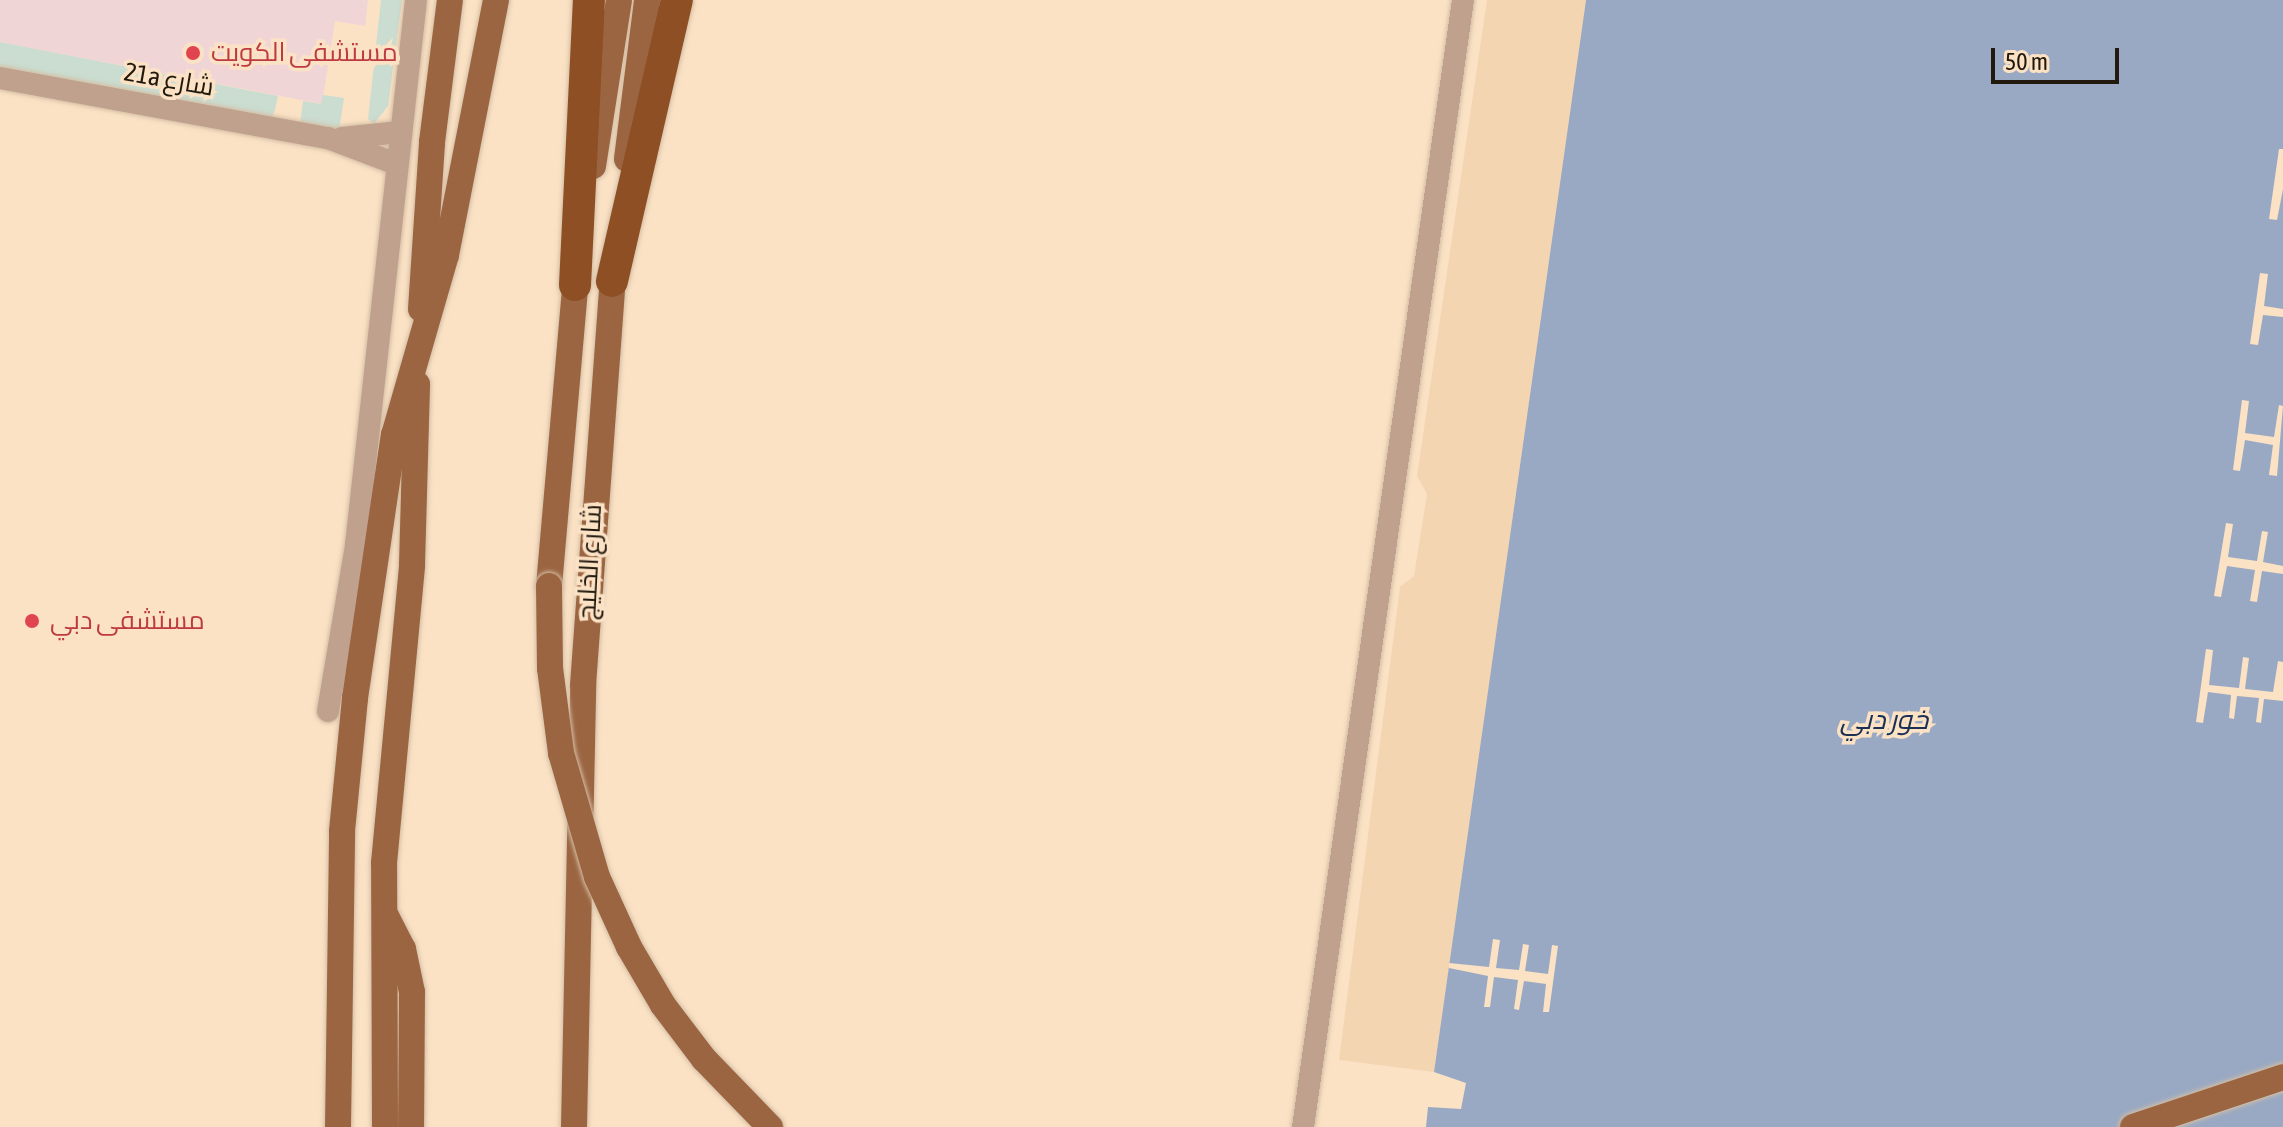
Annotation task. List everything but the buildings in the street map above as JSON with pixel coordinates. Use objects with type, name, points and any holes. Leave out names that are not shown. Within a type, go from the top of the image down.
[{"type":"highway","points":[[575,285],[589,0]]},
{"type":"highway","points":[[612,281],[677,0]]},
{"type":"main road","points":[[382,1120],[382,909],[412,565],[419,348],[432,142],[450,0]]},
{"type":"main road","points":[[339,1118],[341,862],[349,739],[394,435],[446,255],[496,0]]},
{"type":"main road","points":[[619,0],[575,285],[549,586],[550,668],[561,753],[597,877],[663,1005],[704,1059],[770,1127]]},
{"type":"main road","name":"شارع الخليج","points":[[574,1127],[583,685],[612,281],[647,0]]},
{"type":"main road","points":[[382,909],[397,935],[411,978],[411,1127]]},
{"type":"main road","points":[[2133,1127],[2283,1077]]},
{"type":"street","points":[[328,711],[356,545],[416,0]]},
{"type":"street","points":[[1303,1127],[1463,0]]},
{"type":"street","name":"21a شارع","points":[[0,78],[328,138],[396,164]]},
{"type":"street","name":"21a شارع","points":[[328,138],[400,132]]},
{"type":"shaded area","name":"مستشفى الكويت","points":[[0,0],[368,0],[365,26],[335,21],[322,104],[0,42]]},
{"type":"shaded area","points":[[1487,0],[1586,0],[1434,1072],[1339,1060],[1400,587],[1414,576],[1427,494],[1417,476]]},
{"type":"green space","points":[[381,0],[402,0],[388,106],[374,124],[368,119]]},
{"type":"green space","points":[[0,42],[278,96],[275,110],[272,117],[0,72]]},
{"type":"green space","points":[[323,95],[344,98],[339,131],[300,125],[303,101],[321,104]]},
{"type":"water","name":"خور دبي","points":[[1586,0],[2283,0],[2283,1127],[1426,1127],[1428,1107],[1461,1109],[1466,1083],[1434,1072]]},
{"type":"pier","points":[[2279,149],[2283,149],[2283,189],[2277,220],[2269,219]]},
{"type":"pier","points":[[2260,273],[2268,274],[2264,306],[2283,309],[2283,317],[2263,315],[2258,345],[2250,344]]},
{"type":"pier","points":[[2242,400],[2249,401],[2245,433],[2274,437],[2279,405],[2283,406],[2277,476],[2269,475],[2273,445],[2245,440],[2240,471],[2233,470]]},
{"type":"pier","points":[[2226,523],[2233,524],[2228,557],[2257,561],[2262,531],[2268,532],[2263,562],[2283,566],[2283,574],[2262,571],[2257,602],[2250,601],[2255,570],[2227,566],[2221,597],[2214,596]]},
{"type":"pier","points":[[2206,649],[2213,650],[2209,685],[2239,688],[2243,657],[2249,658],[2245,689],[2273,692],[2278,661],[2283,662],[2283,701],[2264,699],[2261,723],[2256,722],[2259,698],[2237,696],[2234,719],[2229,718],[2231,695],[2208,692],[2203,723],[2196,722]]},
{"type":"pier","points":[[1493,939],[1500,940],[1496,968],[1519,970],[1523,944],[1529,945],[1525,971],[1548,974],[1552,945],[1558,946],[1549,1012],[1543,1012],[1546,984],[1524,981],[1519,1010],[1514,1009],[1518,980],[1494,977],[1490,1007],[1484,1007],[1488,976],[1449,968],[1449,963],[1489,967]]},
{"type":"place","name":"مستشفى الكويت","points":[[193,53]]},
{"type":"place","name":"مستشفى دبي","points":[[32,621]]}]
